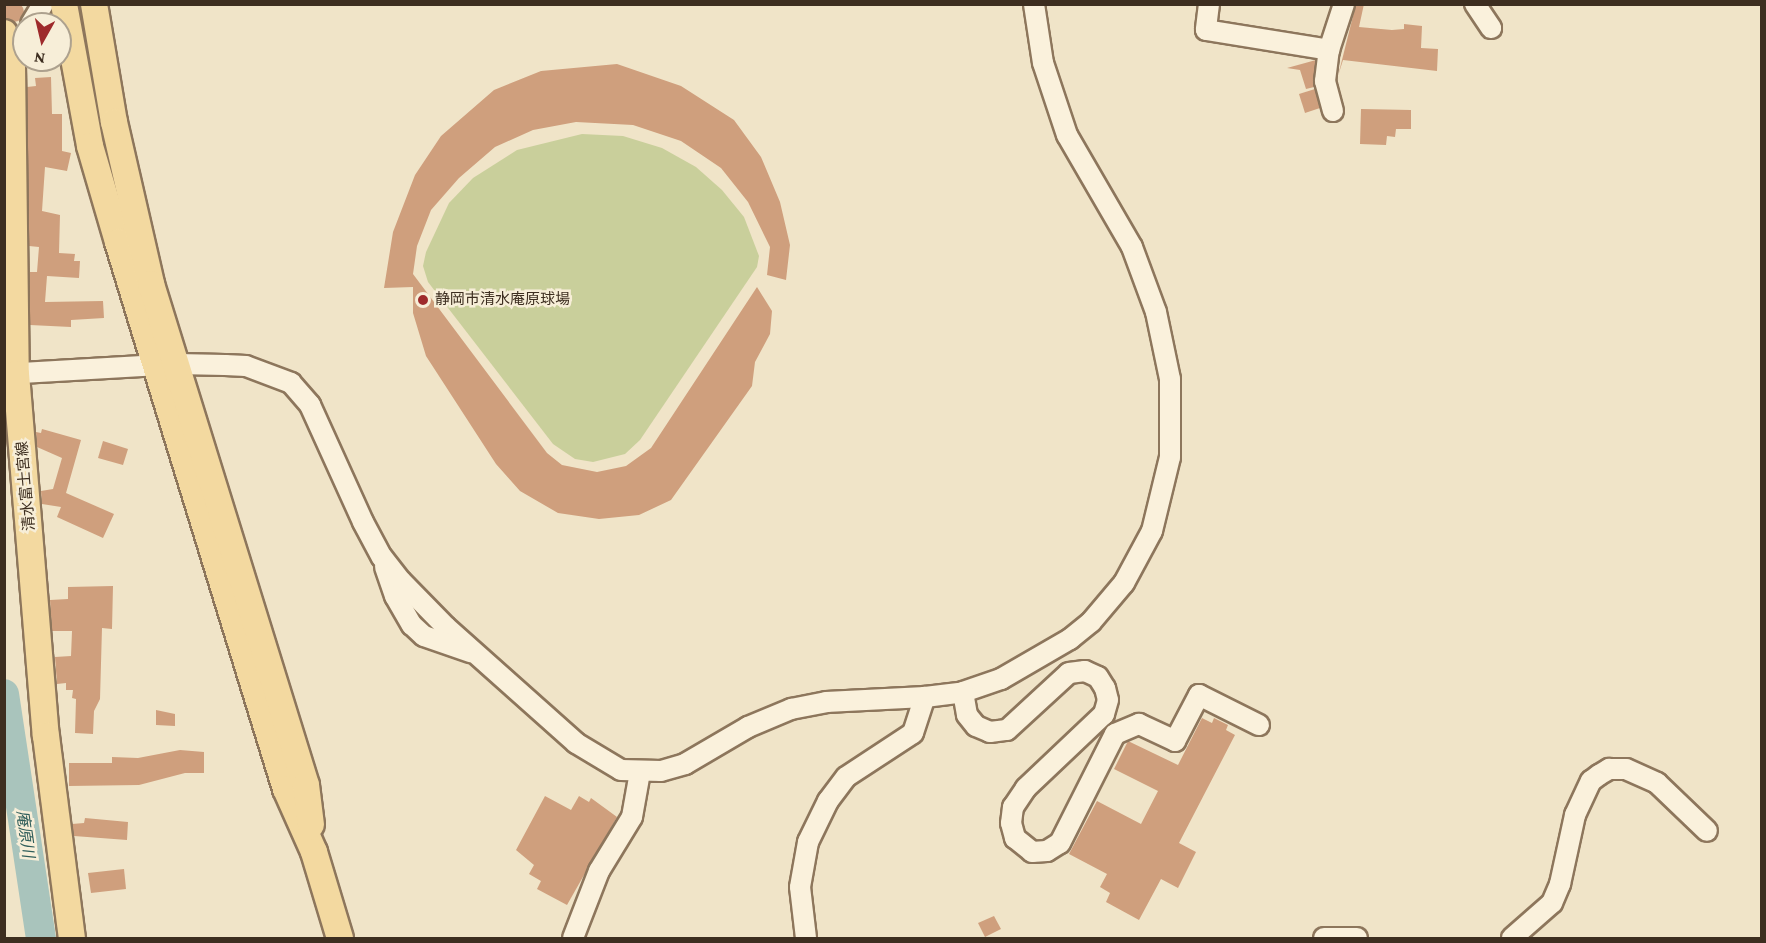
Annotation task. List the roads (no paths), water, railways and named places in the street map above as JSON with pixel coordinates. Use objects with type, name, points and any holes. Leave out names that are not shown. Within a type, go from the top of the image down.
[{"type":"main road","points":[[64,4],[90,146],[166,364],[306,785],[314,852],[340,939]]},
{"type":"main road","points":[[94,4],[130,197],[151,284],[166,364]]},
{"type":"main road","name":"清水富士宮線","points":[[13,72],[10,374],[46,736],[72,939]]},
{"type":"street","points":[[10,374],[166,364],[246,366],[291,383],[310,405],[349,495],[382,557],[417,599],[598,759],[621,770],[640,772],[685,764],[748,727],[791,708],[826,702],[925,697],[963,692],[1001,679],[1049,654],[1108,604],[1137,563],[1152,531],[1170,457],[1170,379],[1156,312],[1132,248],[1067,135],[1043,63],[1034,4]]},
{"type":"street","points":[[1209,4],[1206,30],[1329,50]]},
{"type":"street","points":[[1334,111],[1325,81],[1329,50],[1344,4]]},
{"type":"street","points":[[1475,4],[1491,28]]},
{"type":"street","points":[[963,692],[967,715],[976,726],[990,732],[1007,730],[1069,673],[1085,671],[1098,677],[1105,688],[1108,700],[1104,714],[1026,788],[1013,807],[1011,823],[1015,838],[1032,852],[1047,851],[1060,843],[1115,734],[1139,724],[1175,741],[1199,695],[1259,725]]},
{"type":"street","points":[[806,939],[800,888],[808,842],[828,801],[846,777],[913,734],[925,697]]},
{"type":"street","points":[[1512,939],[1552,903],[1560,884],[1575,815],[1591,781],[1599,775],[1609,770],[1626,769],[1657,783],[1707,831]]},
{"type":"street","points":[[573,939],[599,871],[632,817],[640,772]]},
{"type":"street","points":[[1324,939],[1357,939]]},
{"type":"waterway","name":"庵原川","points":[[4,694],[41,938]]},
{"type":"place","name":"静岡市清水庵原球場","points":[[423,300]]}]
